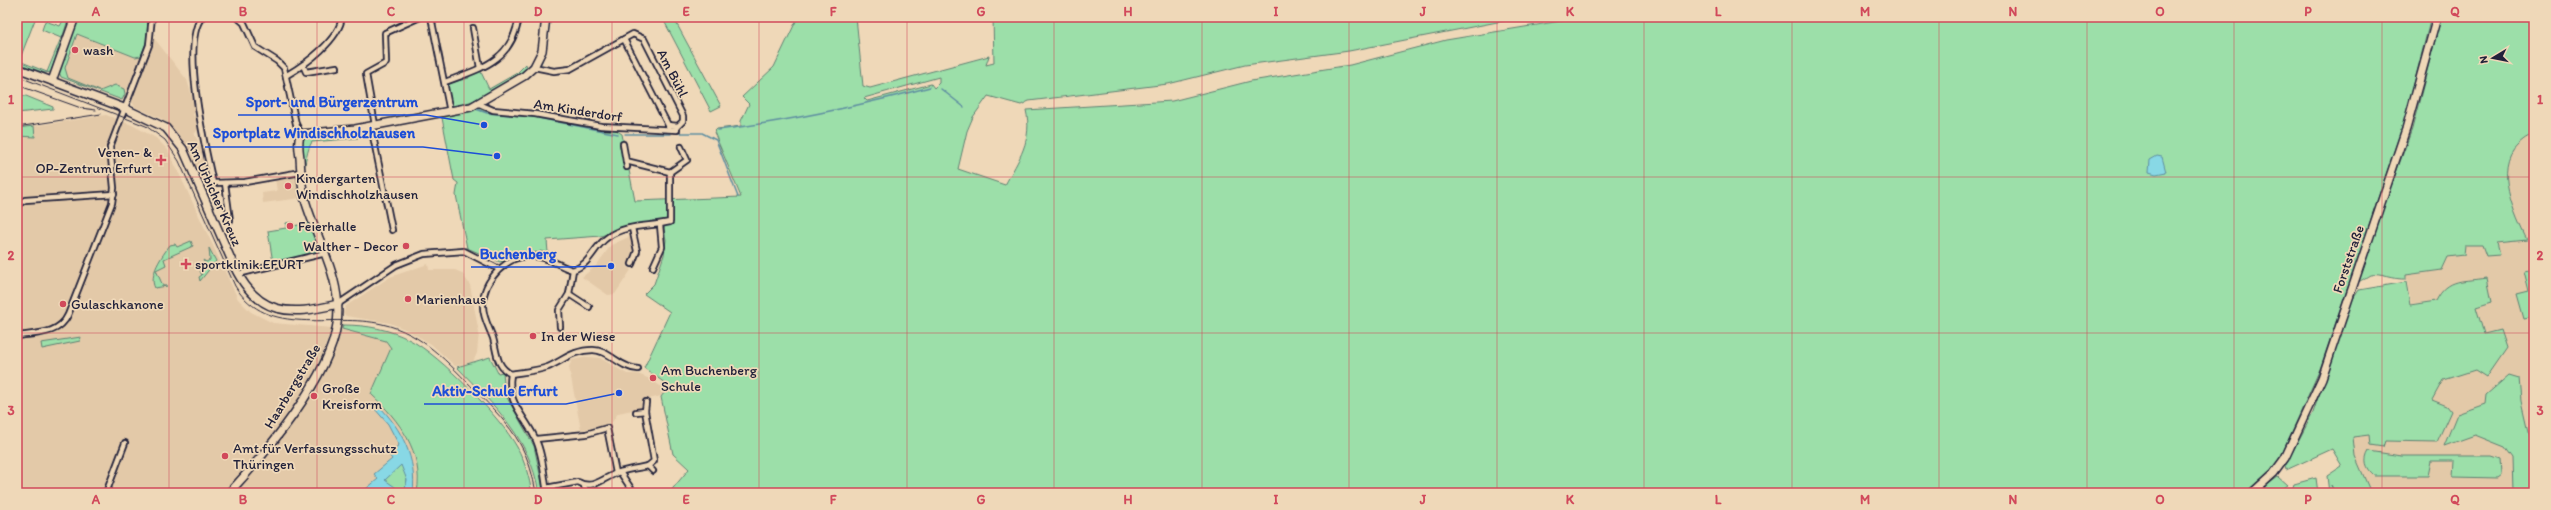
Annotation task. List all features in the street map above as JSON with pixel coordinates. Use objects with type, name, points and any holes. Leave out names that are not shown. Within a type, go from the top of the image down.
[{"type":"street","points":[[52,81],[75,17]]},
{"type":"street","points":[[17,336],[50,331],[66,320],[114,194],[110,150],[124,108],[149,46],[152,17]]},
{"type":"street","points":[[201,17],[194,41],[194,86],[213,183],[225,183],[301,172]]},
{"type":"street","name":"Haarbergstraße","points":[[229,493],[290,419],[318,372],[333,340],[337,323],[338,304],[335,282],[326,253],[305,199],[298,142],[301,134],[296,124],[287,75],[280,63],[256,47],[244,23],[237,17]]},
{"type":"street","points":[[287,75],[303,65],[339,30],[342,17]]},
{"type":"street","points":[[392,230],[373,126],[366,74],[386,63],[385,33],[420,17]]},
{"type":"street","points":[[431,17],[450,112]]},
{"type":"street","points":[[445,82],[480,68],[491,62],[508,48],[514,40],[519,17]]},
{"type":"street","points":[[301,134],[373,126],[450,112],[477,103],[524,76],[534,67],[542,51],[546,17]]},
{"type":"street","name":"Forststraße","points":[[2252,493],[2274,473],[2285,458],[2322,378],[2406,129],[2436,17]]},
{"type":"street","points":[[473,28],[480,68]]},
{"type":"street","name":"Am Bühl","points":[[534,67],[554,71],[570,69],[624,39],[634,34],[644,39],[683,116],[683,120],[678,126],[669,127],[624,39]]},
{"type":"street","points":[[303,65],[306,72],[336,67]]},
{"type":"street","name":"Am Urbicher Kreuz","points":[[17,68],[124,108],[159,123],[178,142],[238,274],[254,297],[276,308],[305,310],[338,304]]},
{"type":"street","name":"Am Kinderdorf","points":[[477,103],[494,110],[535,114],[601,126],[669,127],[677,130]]},
{"type":"street","points":[[623,144],[627,167]]},
{"type":"street","points":[[638,369],[626,368],[598,351],[583,352],[563,358],[544,368],[511,374],[500,366],[483,307],[486,292],[499,269],[513,259],[534,256],[573,270],[588,262],[607,237],[648,224],[660,225],[670,222],[670,172],[672,168],[687,160],[681,147]]},
{"type":"street","points":[[626,161],[670,172]]},
{"type":"street","points":[[225,183],[230,220]]},
{"type":"street","points":[[17,205],[25,200],[114,194]]},
{"type":"street","points":[[653,268],[662,247],[660,225]]},
{"type":"street","points":[[632,228],[637,251],[632,264]]},
{"type":"street","points":[[338,304],[396,265],[424,254],[464,251],[499,269]]},
{"type":"street","points":[[238,274],[326,253]]},
{"type":"street","points":[[560,327],[559,310],[569,294],[573,270]]},
{"type":"street","points":[[569,294],[589,307]]},
{"type":"street","points":[[511,374],[509,384],[512,402],[536,439],[547,490],[578,482],[584,486],[587,493]]},
{"type":"street","points":[[584,486],[590,486],[618,473],[648,466],[654,460],[645,411],[646,402]]},
{"type":"street","points":[[636,412],[645,411]]},
{"type":"street","points":[[536,439],[586,434],[607,428],[618,473],[634,493]]},
{"type":"street","points":[[106,493],[126,442]]},
{"type":"street","points":[[648,466],[652,471]]},
{"type":"shaded area","points":[[77,34],[135,57],[141,56],[125,94],[124,89],[101,91],[68,78],[65,68]]},
{"type":"shaded area","points":[[154,38],[187,80],[196,110],[193,115],[198,120],[195,123],[199,129],[194,134],[204,152],[201,154],[207,166],[208,175],[201,178],[184,142],[177,133],[162,119],[135,107],[132,102]]},
{"type":"shaded area","points":[[106,115],[132,125],[156,138],[168,150],[238,299],[251,312],[273,323],[332,328],[319,363],[294,406],[253,463],[225,493],[17,493],[17,136],[35,137],[34,126]]},
{"type":"shaded area","points":[[2534,127],[2534,493],[2334,493],[2327,476],[2342,466],[2324,435],[2436,301],[2411,304],[2406,275],[2442,270],[2461,226],[2507,142]]},
{"type":"shaded area","name":"Kindergarten Windischholzhausen","points":[[298,175],[301,198],[263,203],[262,193],[277,191],[275,179]]},
{"type":"shaded area","points":[[631,236],[634,252],[627,267],[631,270],[615,294],[608,295],[582,277],[596,266],[611,245]]},
{"type":"shaded area","points":[[428,264],[429,270],[455,270],[462,273],[470,285],[479,333],[477,353],[473,362],[455,366],[431,344],[407,330],[390,323],[346,316],[343,313],[346,306],[390,277]]},
{"type":"shaded area","points":[[342,329],[386,341],[391,348],[371,394],[394,417],[411,446],[417,467],[417,493],[234,493],[283,436],[312,394],[327,369]]},
{"type":"shaded area","points":[[589,357],[600,358],[627,374],[638,374],[650,379],[666,390],[661,396],[641,401],[642,408],[618,413],[611,424],[581,430],[569,367],[572,360]]},
{"type":"green space","points":[[21,17],[36,17],[19,61],[47,72],[61,38],[42,30],[45,21],[60,26],[65,17],[69,17],[51,72],[45,73],[17,63],[17,27]]},
{"type":"green space","points":[[79,17],[148,17],[147,40],[141,56],[135,57],[77,34],[65,68],[68,78],[100,91],[115,85],[124,89],[125,94],[122,100],[61,77],[59,72]]},
{"type":"green space","points":[[662,17],[673,17],[721,106],[711,111]]},
{"type":"green space","points":[[798,17],[856,17],[863,86],[870,88],[989,56],[986,65],[994,63],[993,17],[1523,17],[1349,51],[1245,65],[1168,84],[1029,101],[1021,105],[988,96],[973,117],[967,131],[958,169],[1005,185],[1020,158],[1026,140],[1028,121],[1026,110],[1172,101],[1251,81],[1350,65],[1446,40],[1585,17],[2431,17],[2405,119],[2320,369],[2281,456],[2271,470],[2245,493],[669,493],[689,469],[673,454],[661,397],[669,386],[644,368],[670,312],[644,294],[654,284],[664,255],[666,240],[663,222],[639,223],[601,236],[547,240],[548,253],[540,251],[540,254],[524,254],[500,262],[467,248],[456,195],[458,183],[454,180],[442,118],[446,117],[446,114],[476,107],[485,111],[540,117],[616,130],[622,134],[635,201],[741,197],[714,132],[717,129],[741,126],[741,121],[749,104],[742,97],[774,67]],"holes":[[[939,77],[939,83],[934,88],[931,84],[867,101],[864,98]]]},
{"type":"green space","points":[[2441,17],[2534,17],[2534,135],[2527,137],[2518,144],[2511,154],[2507,165],[2507,178],[2512,205],[2527,240],[2497,243],[2500,255],[2486,256],[2482,245],[2465,245],[2464,255],[2448,257],[2442,270],[2406,275],[2406,279],[2370,275],[2358,282],[2357,279],[2412,129]]},
{"type":"green space","points":[[526,64],[527,69],[501,87],[482,97],[462,105],[452,107],[448,87],[450,83],[469,78],[468,75],[480,70],[489,89],[517,73]]},
{"type":"green space","points":[[17,95],[26,96],[53,107],[53,109],[17,113]]},
{"type":"green space","points":[[34,126],[35,137],[17,136],[17,128]]},
{"type":"green space","points":[[371,130],[372,137],[366,137],[365,134],[357,135],[358,138],[312,142],[303,172],[302,140],[305,136]]},
{"type":"green space","points":[[292,222],[293,226],[310,223],[321,252],[273,263],[268,231],[286,228],[286,223]]},
{"type":"green space","points":[[191,241],[193,246],[164,259],[166,265],[156,270],[163,286],[167,286],[155,288],[153,277],[160,260],[170,245],[175,244],[177,247]]},
{"type":"green space","points":[[209,248],[216,261],[200,281],[199,277],[202,275],[200,271],[207,268],[203,260],[206,262],[210,260]]},
{"type":"green space","points":[[2534,269],[2534,317],[2524,319],[2517,294],[2529,291],[2524,271]]},
{"type":"green space","points":[[2487,278],[2492,302],[2476,307],[2484,334],[2500,330],[2506,348],[2486,377],[2475,370],[2443,380],[2432,400],[2447,406],[2451,411],[2437,442],[2385,441],[2383,447],[2370,445],[2369,435],[2353,437],[2355,456],[2371,493],[2335,493],[2331,485],[2334,493],[2329,493],[2327,476],[2342,466],[2332,449],[2286,470],[2285,466],[2313,413],[2349,305],[2359,290],[2406,282],[2410,305],[2436,301],[2441,293],[2451,284]]},
{"type":"green space","points":[[343,325],[378,328],[402,336],[423,348],[453,373],[498,420],[517,447],[528,475],[532,493],[417,493],[417,464],[407,438],[391,415],[371,394],[391,348],[386,341],[342,329]]},
{"type":"green space","points":[[81,337],[80,341],[42,349],[41,343]]},
{"type":"green space","points":[[490,357],[498,373],[503,372],[505,394],[534,446],[544,493],[539,493],[534,473],[519,439],[497,409],[457,367]]},
{"type":"green space","points":[[2509,375],[2519,378],[2521,401],[2534,457],[2534,493],[2514,492],[2513,458],[2505,447],[2475,435],[2444,446],[2457,414],[2485,404],[2486,395]]},
{"type":"green space","points":[[2369,451],[2401,456],[2492,456],[2501,459],[2502,475],[2498,478],[2453,477],[2454,461],[2431,461],[2428,476],[2374,476],[2366,465],[2366,458]]},
{"type":"green space","points":[[403,465],[407,480],[404,493],[400,493],[385,480],[398,466]]},
{"type":"green space","points":[[2278,477],[2287,485],[2276,493],[2256,493]]},
{"type":"green space","points":[[2316,478],[2318,493],[2291,493],[2294,484]]},
{"type":"water","points":[[2157,156],[2162,157],[2166,172],[2156,174],[2149,172],[2150,160]]},
{"type":"water","points":[[378,405],[387,414],[401,434],[406,445],[413,468],[413,493],[404,493],[407,480],[401,465],[385,480],[395,487],[400,493],[361,493],[378,479],[374,474],[392,459],[388,454],[399,445],[388,424],[374,408]]},
{"type":"waterway","points":[[541,63],[546,49],[550,17]]},
{"type":"waterway","points":[[530,65],[533,61]]},
{"type":"waterway","points":[[718,130],[824,112],[930,87]]},
{"type":"waterway","points":[[941,89],[964,107]]},
{"type":"waterway","points":[[476,109],[487,113],[534,117]]},
{"type":"waterway","points":[[538,118],[618,134]]},
{"type":"waterway","points":[[678,133],[702,133],[716,140],[738,197]]},
{"type":"waterway","points":[[625,134],[670,134]]},
{"type":"tram line","points":[[17,76],[146,126],[165,140],[179,161],[235,286],[249,302],[265,313],[283,318],[302,320],[342,320],[382,324],[397,328],[410,334],[434,350],[476,391],[511,430],[526,456],[536,493]]},
{"type":"tram line","points":[[17,85],[81,108],[96,110]]},
{"type":"tram line","points":[[17,127],[101,114]]},
{"type":"place","name":"wash","points":[[75,50]]},
{"type":"place","name":"Sport- und Bürgerzentrum","points":[[484,125]]},
{"type":"place","name":"Sportplatz Windischholzhausen","points":[[497,156]]},
{"type":"place","name":"Venen- & OP-Zentrum Erfurt","points":[[161,160]]},
{"type":"place","name":"Kindergarten Windischholzhausen","points":[[288,186]]},
{"type":"place","name":"Feierhalle","points":[[290,226]]},
{"type":"place","name":"Walther - Decor","points":[[406,246]]},
{"type":"place","name":"sportklinik.EFURT","points":[[186,264]]},
{"type":"place","name":"Buchenberg","points":[[611,266]]},
{"type":"place","name":"Marienhaus","points":[[408,299]]},
{"type":"place","name":"Gulaschkanone","points":[[63,304]]},
{"type":"place","name":"In der Wiese","points":[[533,336]]},
{"type":"place","name":"Am Buchenberg Schule","points":[[653,378]]},
{"type":"place","name":"Aktiv-Schule Erfurt","points":[[619,393]]},
{"type":"place","name":"Große Kreisform","points":[[314,396]]},
{"type":"place","name":"Amt für Verfassungsschutz Thüringen","points":[[225,456]]}]
